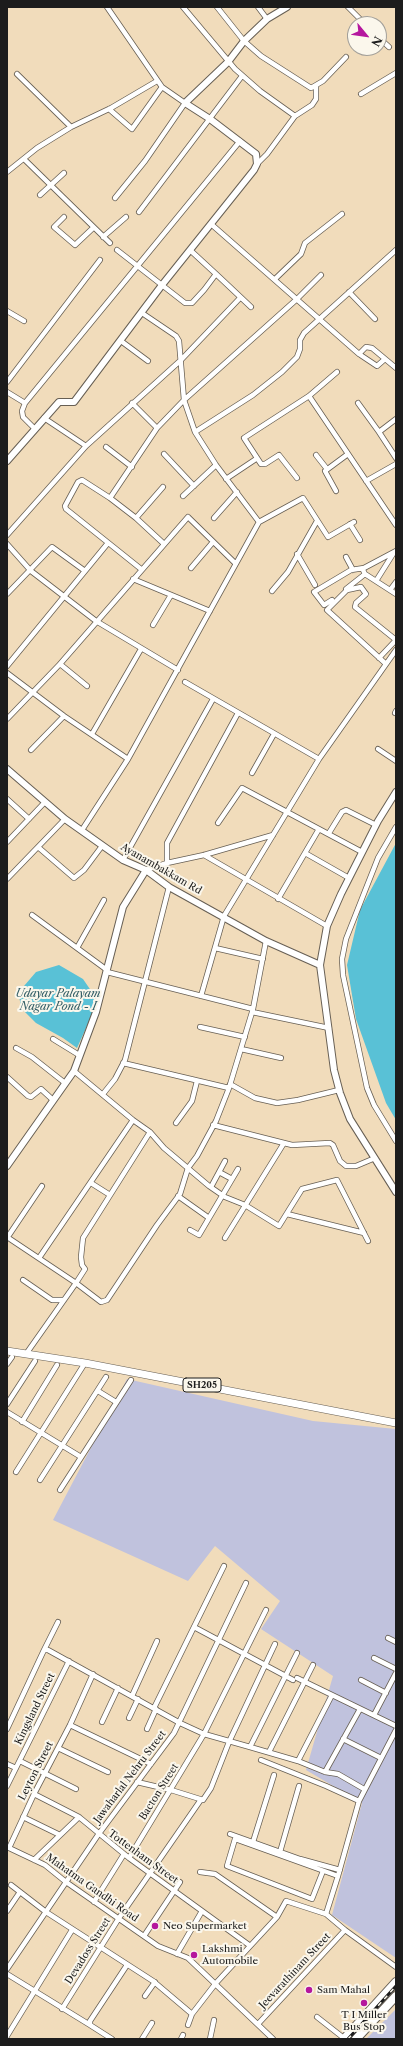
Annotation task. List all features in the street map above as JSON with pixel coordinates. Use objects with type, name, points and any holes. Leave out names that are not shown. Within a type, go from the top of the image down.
[{"type":"highway","points":[[345,2039],[396,1982]]},
{"type":"highway","points":[[356,2039],[396,1996]]},
{"type":"main road","name":"SH205","points":[[7,1351],[85,1363],[396,1423]]},
{"type":"street","points":[[107,7],[162,87],[240,141],[256,154],[257,164]]},
{"type":"street","points":[[183,7],[228,62],[242,76],[295,116]]},
{"type":"street","points":[[216,7],[244,41],[261,56],[311,88],[316,86],[346,57]]},
{"type":"street","points":[[258,7],[268,19]]},
{"type":"street","points":[[115,198],[145,161],[185,103],[228,62],[244,41],[268,19],[288,7]]},
{"type":"street","points":[[348,7],[357,16]]},
{"type":"street","points":[[361,94],[396,73]]},
{"type":"street","points":[[16,74],[70,127]]},
{"type":"street","points":[[139,212],[242,76]]},
{"type":"street","points":[[7,172],[36,148],[70,127],[109,109],[157,81]]},
{"type":"street","points":[[8,458],[59,402],[74,402],[162,286],[257,164],[267,154],[295,116],[312,105],[316,99],[316,86]]},
{"type":"street","points":[[109,109],[132,129],[162,87]]},
{"type":"street","points":[[35,429],[23,417],[22,411],[25,403],[240,141]]},
{"type":"street","points":[[24,159],[110,243]]},
{"type":"street","points":[[40,195],[64,173]]},
{"type":"street","points":[[275,280],[301,254],[305,243],[342,214]]},
{"type":"street","points":[[64,217],[54,227],[75,245],[93,228]]},
{"type":"street","points":[[103,237],[126,217]]},
{"type":"street","points":[[211,224],[321,319],[359,354],[377,366],[385,359]]},
{"type":"street","points":[[117,250],[185,303],[192,303],[216,274]]},
{"type":"street","points":[[190,250],[251,307]]},
{"type":"street","points":[[195,432],[252,395],[282,372],[297,357],[300,349],[300,340],[304,333],[396,250]]},
{"type":"street","points":[[7,382],[100,260]]},
{"type":"street","points":[[110,498],[157,428],[184,400],[297,299],[321,275]]},
{"type":"street","points":[[349,292],[375,319]]},
{"type":"street","points":[[7,535],[86,446],[180,360],[240,298]]},
{"type":"street","points":[[7,311],[24,321]]},
{"type":"street","points":[[142,313],[176,336],[179,341],[184,400],[195,432],[216,465],[259,522]]},
{"type":"street","points":[[121,341],[148,361]]},
{"type":"street","points":[[359,354],[369,347],[396,368]]},
{"type":"street","points":[[298,478],[279,455],[265,464],[260,464],[244,438],[309,396],[337,372]]},
{"type":"street","points":[[7,392],[25,403]]},
{"type":"street","points":[[309,396],[396,525]]},
{"type":"street","points":[[132,403],[157,428]]},
{"type":"street","points":[[358,403],[396,458]]},
{"type":"street","points":[[44,418],[86,446]]},
{"type":"street","points":[[379,432],[396,419]]},
{"type":"street","points":[[106,447],[132,467]]},
{"type":"street","points":[[164,454],[194,486]]},
{"type":"street","points":[[336,491],[325,473],[327,469],[348,454]]},
{"type":"street","points":[[316,456],[327,469]]},
{"type":"street","points":[[226,479],[256,459]]},
{"type":"street","points":[[366,481],[396,464]]},
{"type":"street","points":[[183,496],[216,465]]},
{"type":"street","points":[[141,570],[66,509],[65,506],[78,482],[82,480],[110,498],[136,518],[163,543]]},
{"type":"street","points":[[136,518],[164,487]]},
{"type":"street","points":[[214,518],[237,492]]},
{"type":"street","points":[[82,830],[128,759],[259,522],[303,498],[328,538],[352,523],[360,540]]},
{"type":"street","points":[[7,719],[34,693],[60,664],[163,543],[188,517],[235,563]]},
{"type":"street","points":[[272,591],[288,572],[317,521]]},
{"type":"street","points":[[191,568],[214,542]]},
{"type":"street","points":[[7,666],[108,543]]},
{"type":"street","points":[[7,544],[31,571],[96,621],[178,670]]},
{"type":"street","points":[[7,594],[54,547],[86,571]]},
{"type":"street","points":[[365,574],[328,603],[323,604],[314,592],[353,570],[364,568],[395,553]]},
{"type":"street","points":[[376,581],[395,553]]},
{"type":"street","points":[[297,554],[315,585]]},
{"type":"street","points":[[346,557],[353,570]]},
{"type":"street","points":[[364,568],[365,574],[396,594]]},
{"type":"street","points":[[132,579],[210,611]]},
{"type":"street","points":[[390,590],[396,582]]},
{"type":"street","points":[[379,658],[396,640],[355,607],[356,603],[366,594],[361,587],[347,590],[326,610],[379,658],[386,664]]},
{"type":"street","points":[[153,625],[171,595]]},
{"type":"street","points":[[92,734],[141,649]]},
{"type":"street","points":[[201,996],[224,916],[319,759],[396,650]]},
{"type":"street","points":[[391,659],[396,662]]},
{"type":"street","points":[[60,664],[87,686]]},
{"type":"street","points":[[7,672],[64,716],[128,759]]},
{"type":"street","points":[[184,682],[319,759]]},
{"type":"street","points":[[123,860],[213,698]]},
{"type":"street","points":[[167,863],[167,843],[238,713]]},
{"type":"street","points":[[31,750],[64,716]]},
{"type":"street","points":[[252,773],[274,734]]},
{"type":"street","points":[[378,749],[396,761]]},
{"type":"street","name":"Ayanambakkam Rd","points":[[7,769],[65,819],[123,860],[146,870],[169,887],[224,916],[266,941],[320,965]]},
{"type":"street","points":[[218,823],[242,788],[329,833],[362,852]]},
{"type":"street","points":[[396,792],[362,852],[327,926],[320,965],[334,1070],[339,1090],[350,1119],[396,1192]]},
{"type":"street","points":[[7,799],[29,819]]},
{"type":"street","points":[[7,841],[45,802]]},
{"type":"street","points":[[329,833],[342,812],[346,810],[376,825]]},
{"type":"street","points":[[7,879],[65,819]]},
{"type":"street","points":[[396,827],[378,858],[346,939],[342,959],[343,975],[367,1088],[374,1105],[396,1141]]},
{"type":"street","points":[[278,899],[319,829]]},
{"type":"street","points":[[7,1166],[74,1070],[96,1012],[123,907],[146,870],[273,835]]},
{"type":"street","points":[[38,847],[74,878],[84,870],[102,846]]},
{"type":"street","points":[[305,853],[349,878]]},
{"type":"street","points":[[204,855],[327,926]]},
{"type":"street","points":[[103,1094],[115,1079],[123,1063],[169,887]]},
{"type":"street","points":[[77,948],[104,900]]},
{"type":"street","points":[[32,916],[107,971],[252,1011],[329,1028]]},
{"type":"street","points":[[42,1186],[7,1238],[76,1283],[101,1302],[107,1300],[178,1196],[186,1181],[188,1168],[198,1156],[213,1125],[230,1086],[245,1037],[252,1011],[266,941]]},
{"type":"street","points":[[215,948],[263,959]]},
{"type":"street","points":[[200,1027],[245,1037]]},
{"type":"street","points":[[53,1039],[79,1055]]},
{"type":"street","points":[[16,1048],[32,1057],[65,1083]]},
{"type":"street","points":[[241,1049],[281,1058]]},
{"type":"street","points":[[123,1063],[230,1086],[254,1098],[277,1103],[298,1100],[339,1090]]},
{"type":"street","points":[[74,1070],[133,1120],[150,1132],[164,1148],[211,1187],[223,1196],[246,1205],[280,1226],[302,1189],[337,1180],[368,1241]]},
{"type":"street","points":[[7,1077],[28,1096],[31,1097],[40,1089],[53,1100]]},
{"type":"street","points":[[176,1123],[192,1102],[197,1080]]},
{"type":"street","points":[[39,1258],[133,1120]]},
{"type":"street","points":[[213,1125],[292,1145],[330,1143],[333,1145],[342,1164],[351,1167],[375,1158]]},
{"type":"street","points":[[26,1354],[85,1269],[82,1265],[81,1257],[83,1238],[150,1132]]},
{"type":"street","points":[[225,1238],[284,1143]]},
{"type":"street","points":[[211,1187],[225,1161]]},
{"type":"street","points":[[190,1230],[199,1234],[238,1169]]},
{"type":"street","points":[[219,1172],[232,1179]]},
{"type":"street","points":[[90,1183],[110,1195]]},
{"type":"street","points":[[178,1196],[209,1218]]},
{"type":"street","points":[[287,1214],[364,1233]]},
{"type":"street","points":[[22,1280],[52,1300],[64,1300]]},
{"type":"street","points":[[7,1364],[12,1357]]},
{"type":"street","points":[[7,1404],[35,1361]]},
{"type":"street","points":[[16,1472],[85,1363]]},
{"type":"street","points":[[22,1422],[57,1365]]},
{"type":"street","points":[[40,1480],[106,1377]]},
{"type":"street","points":[[60,1490],[131,1380]]},
{"type":"street","points":[[98,1391],[116,1402]]},
{"type":"street","points":[[7,1412],[41,1434],[81,1456]]},
{"type":"street","points":[[147,1729],[155,1709],[224,1566]]},
{"type":"street","name":"Jawaharlal Nehru Street","points":[[7,1967],[98,1834],[180,1723],[246,1583]]},
{"type":"street","name":"Bacton Street","points":[[129,1858],[204,1734],[266,1610]]},
{"type":"street","points":[[7,1729],[58,1622]]},
{"type":"street","points":[[194,1627],[285,1677],[305,1681],[396,1726]]},
{"type":"street","points":[[388,1638],[396,1642]]},
{"type":"street","points":[[132,1696],[157,1641]]},
{"type":"street","name":"Devadoss Street","points":[[62,2009],[119,1918],[200,1801],[203,1800],[211,1788],[229,1742],[275,1644]]},
{"type":"street","points":[[44,1650],[48,1650],[69,1661],[180,1723],[204,1734],[298,1761],[325,1772],[338,1774],[364,1789]]},
{"type":"street","points":[[250,1747],[297,1653]]},
{"type":"street","points":[[374,1658],[396,1669]]},
{"type":"street","name":"Kingsland Street","points":[[7,1786],[69,1661]]},
{"type":"street","points":[[269,1752],[313,1665]]},
{"type":"street","points":[[374,1716],[396,1673]]},
{"type":"street","name":"Leyton Street","points":[[8,1848],[70,1725],[93,1674]]},
{"type":"street","points":[[360,1680],[386,1693]]},
{"type":"street","points":[[102,1722],[118,1688]]},
{"type":"street","points":[[298,1761],[332,1695]]},
{"type":"street","points":[[129,1718],[138,1699]]},
{"type":"street","points":[[325,1772],[360,1709]]},
{"type":"street","points":[[70,1725],[151,1764]]},
{"type":"street","points":[[326,1914],[359,1801],[396,1730]]},
{"type":"street","points":[[343,1739],[381,1758]]},
{"type":"street","points":[[58,1748],[108,1772]]},
{"type":"street","points":[[261,1760],[359,1801]]},
{"type":"street","points":[[20,1761],[76,1789]]},
{"type":"street","points":[[7,1764],[16,1768]]},
{"type":"street","points":[[252,1842],[274,1775]]},
{"type":"street","points":[[137,1782],[171,1790],[200,1801]]},
{"type":"street","points":[[280,1852],[299,1786]]},
{"type":"street","name":"Tottenham Street","points":[[34,1794],[79,1817],[129,1858],[249,1945]]},
{"type":"street","points":[[23,1817],[60,1835]]},
{"type":"street","points":[[34,1860],[79,1817]]},
{"type":"street","points":[[230,1834],[280,1852],[340,1870]]},
{"type":"street","points":[[323,1871],[312,1899],[227,1866],[235,1839],[338,1876]]},
{"type":"street","name":"Mahatma Gandhi Road","points":[[8,1848],[45,1865],[66,1882],[158,1946],[188,1958],[216,1983],[273,2039]]},
{"type":"street","points":[[94,1902],[124,1854]]},
{"type":"street","points":[[200,1872],[215,1874],[277,1917]]},
{"type":"street","points":[[144,1936],[180,1882]]},
{"type":"street","points":[[9,1883],[72,1930],[155,1982],[192,2014]]},
{"type":"street","points":[[7,1911],[20,1892]]},
{"type":"street","points":[[188,2025],[192,2014],[216,1983],[249,1945],[277,1917],[286,1901],[326,1914],[345,1930],[396,1967]]},
{"type":"street","points":[[177,1954],[202,1911]]},
{"type":"street","points":[[7,2036],[35,1993],[72,1930]]},
{"type":"street","name":"Jeevarathinam Street","points":[[258,2024],[345,1930]]},
{"type":"street","points":[[90,2025],[90,2021],[127,1964]]},
{"type":"street","points":[[7,1974],[35,1993],[112,2039]]},
{"type":"street","points":[[145,1996],[155,1982]]},
{"type":"street","points":[[317,2017],[345,2039]]},
{"type":"street","points":[[210,2039],[214,2020]]},
{"type":"street","points":[[142,2039],[152,2023]]},
{"type":"shaded area","points":[[127,1379],[313,1421],[396,1429],[396,1958],[332,1915],[362,1803],[306,1770],[333,1676],[261,1629],[280,1601],[215,1546],[188,1581],[53,1520]]},
{"type":"shaded area","points":[[396,2009],[396,2039],[366,2039]]},
{"type":"water","points":[[396,843],[396,1120],[386,1103],[356,1019],[347,965],[360,910]]},
{"type":"water","name":"Udayar Palayam Nagar Pond - I","points":[[59,965],[83,979],[96,998],[91,1017],[77,1048],[63,1038],[36,1023],[22,1009],[18,993],[36,972]]},
{"type":"railway","points":[[348,2039],[396,1986]]},
{"type":"place","name":"Neo Supermarket","points":[[155,1926]]},
{"type":"place","name":"Lakshmi Automobile","points":[[194,1955]]},
{"type":"place","name":"Sam Mahal","points":[[309,1990]]},
{"type":"place","name":"T I Miller Bus Stop","points":[[364,2003]]}]
